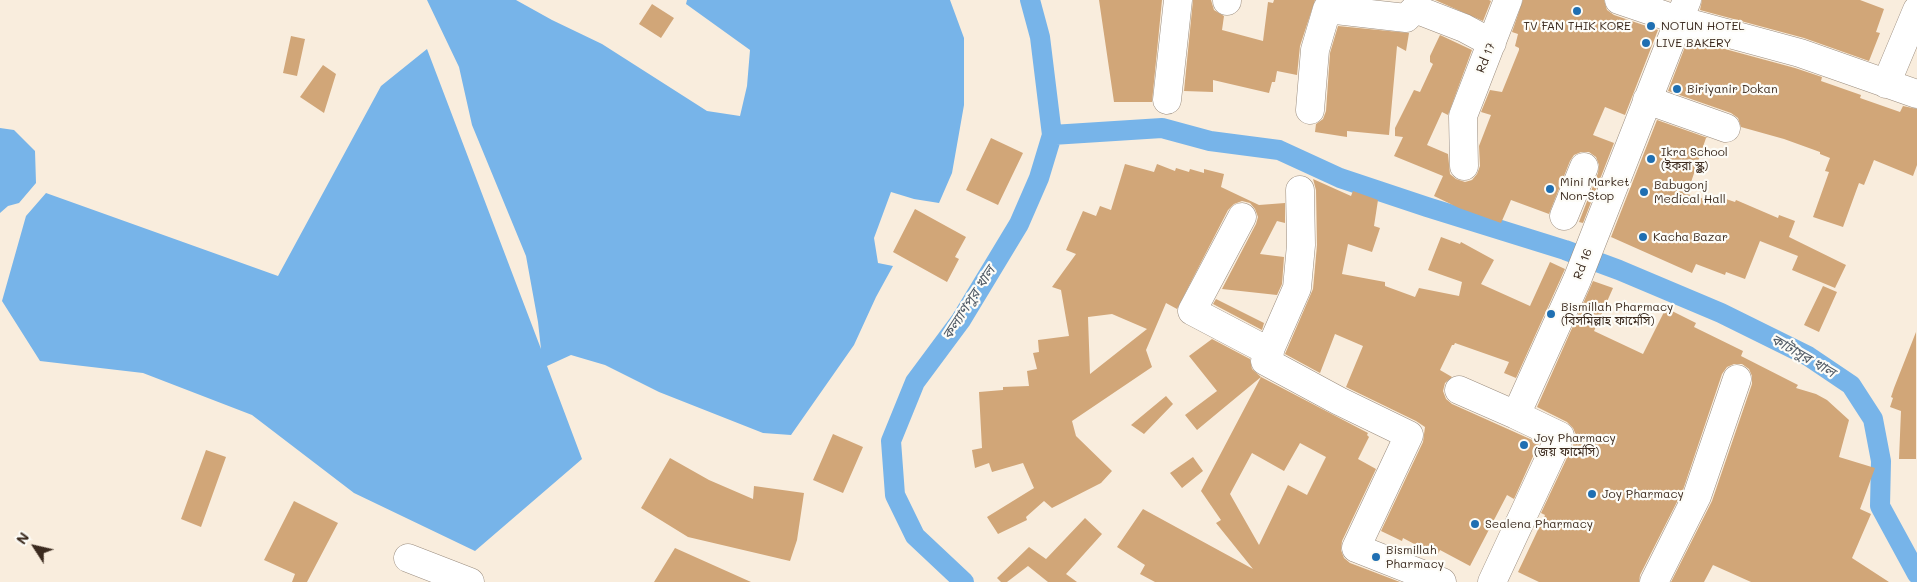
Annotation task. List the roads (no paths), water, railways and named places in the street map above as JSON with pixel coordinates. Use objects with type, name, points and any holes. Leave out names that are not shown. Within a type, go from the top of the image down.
[{"type":"street","points":[[1167,100],[1178,0]]},
{"type":"street","name":"Rd 17","points":[[1464,166],[1463,116],[1508,0]]},
{"type":"street","points":[[1619,0],[1682,10],[1917,94]]},
{"type":"street","points":[[1310,110],[1315,50],[1327,9],[1406,18],[1415,9],[1464,28],[1492,43]]},
{"type":"street","name":"Rd 16","points":[[1516,415],[1577,280],[1682,10]]},
{"type":"street","points":[[1886,84],[1917,10]]},
{"type":"street","points":[[1647,100],[1726,128]]},
{"type":"street","points":[[1564,216],[1584,167]]},
{"type":"street","points":[[1300,190],[1300,246],[1297,288],[1265,361],[1339,401],[1409,435],[1356,548],[1442,582]]},
{"type":"street","points":[[1242,218],[1192,312],[1270,352]]},
{"type":"street","points":[[1654,582],[1697,496],[1737,379]]},
{"type":"street","points":[[1459,390],[1560,436],[1492,582]]},
{"type":"street","points":[[408,558],[470,582]]},
{"type":"water","points":[[427,0],[516,0],[602,44],[707,111],[740,116],[747,86],[750,50],[686,4],[687,0],[950,0],[964,38],[964,105],[952,173],[939,203],[914,199],[891,192],[874,238],[878,263],[893,266],[876,297],[854,345],[791,435],[763,433],[659,392],[605,365],[571,355],[547,366],[582,459],[475,551],[354,493],[252,415],[143,373],[40,361],[2,301],[26,216],[46,193],[278,276],[381,86],[427,49],[541,349],[526,256],[472,125],[459,67]]},
{"type":"water","points":[[0,128],[14,130],[35,151],[36,183],[19,203],[8,206],[0,213]]},
{"type":"waterway","name":"কল্যাণপুর খাল","points":[[964,582],[915,536],[895,495],[891,441],[915,382],[961,320],[1019,224],[1039,178],[1052,135],[1040,37],[1030,0]]},
{"type":"waterway","name":"কাটাসুর খাল","points":[[1052,135],[1162,128],[1210,141],[1279,150],[1340,178],[1565,250],[1619,270],[1721,313],[1808,356],[1851,385],[1873,419],[1881,461],[1880,506],[1917,574]]},
{"type":"place","name":"TV FAN THIK KORE","points":[[1577,11]]},
{"type":"place","name":"NOTUN HOTEL","points":[[1651,26]]},
{"type":"place","name":"LIVE BAKERY","points":[[1646,43]]},
{"type":"place","name":"Biriyanir Dokan","points":[[1677,89]]},
{"type":"place","name":"Ikra School (ইকরা স্কুল)","points":[[1651,159]]},
{"type":"place","name":"Mini Market Non-Stop","points":[[1550,189]]},
{"type":"place","name":"Babugonj Medical Hall","points":[[1644,192]]},
{"type":"place","name":"Kacha Bazar","points":[[1643,237]]},
{"type":"place","name":"Bismillah Pharmacy (বিসমিল্লাহ ফার্মেসি)","points":[[1551,314]]},
{"type":"place","name":"Joy Pharmacy (জয় ফার্মেসি)","points":[[1524,445]]},
{"type":"place","name":"Joy Pharmacy","points":[[1592,494]]},
{"type":"place","name":"Sealena Pharmacy","points":[[1475,524]]},
{"type":"place","name":"Bismillah Pharmacy","points":[[1376,557]]}]
